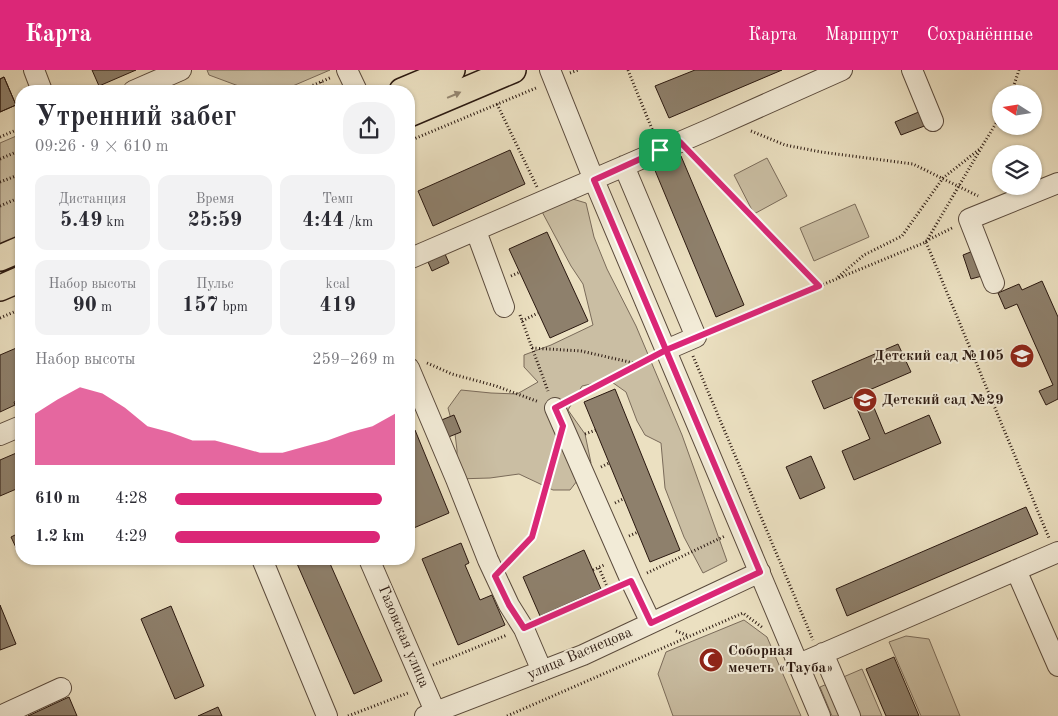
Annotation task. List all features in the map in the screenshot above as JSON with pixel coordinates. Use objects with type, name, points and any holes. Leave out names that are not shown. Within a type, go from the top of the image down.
[{"type":"main road","points":[[415,86],[452,70]]},
{"type":"main road","points":[[415,111],[513,70]]},
{"type":"main road","points":[[0,258],[15,252]]},
{"type":"main road","points":[[0,288],[15,282]]},
{"type":"street","points":[[34,70],[40,85]]},
{"type":"street","points":[[147,85],[181,70]]},
{"type":"street","points":[[347,70],[353,85]]},
{"type":"street","points":[[550,70],[594,180],[820,716]]},
{"type":"street","points":[[415,257],[842,70]]},
{"type":"street","points":[[912,70],[933,122]]},
{"type":"street","points":[[624,166],[692,339],[666,350]]},
{"type":"street","points":[[994,283],[969,219],[1058,183]]},
{"type":"street","points":[[476,231],[504,307]]},
{"type":"street","points":[[417,365],[456,479],[495,576],[509,605],[524,628],[542,671]]},
{"type":"street","points":[[559,417],[651,623]]},
{"type":"street","points":[[0,435],[15,429]]},
{"type":"street","points":[[798,664],[1057,552]]},
{"type":"street","points":[[264,565],[327,716]]},
{"type":"street","name":"Газовская улица","points":[[372,565],[417,671],[432,715]]},
{"type":"street","points":[[1016,570],[1058,666]]},
{"type":"street","name":"улица Васнецова","points":[[432,715],[583,655],[760,572]]},
{"type":"street","points":[[821,654],[850,716]]},
{"type":"street","points":[[0,716],[61,688]]},
{"type":"path","points":[[628,70],[660,150]]},
{"type":"path","points":[[1014,85],[1019,70]]},
{"type":"path","points":[[415,138],[536,88]]},
{"type":"path","points":[[497,104],[539,192]]},
{"type":"path","points":[[728,121],[785,144],[821,152],[913,164],[958,187],[1002,206]]},
{"type":"path","points":[[926,242],[992,130]]},
{"type":"path","points":[[0,137],[15,131]]},
{"type":"path","points":[[680,142],[819,286]]},
{"type":"path","points":[[836,279],[864,255],[902,236],[943,178],[981,148]]},
{"type":"path","points":[[0,159],[15,153]]},
{"type":"path","points":[[0,182],[15,176]]},
{"type":"path","points":[[0,206],[15,200]]},
{"type":"path","points":[[821,654],[692,339],[926,242],[969,219]]},
{"type":"path","points":[[926,242],[1057,552]]},
{"type":"path","points":[[0,318],[15,312]]},
{"type":"path","points":[[522,321],[538,313]]},
{"type":"path","points":[[532,348],[581,351],[639,364]]},
{"type":"path","points":[[495,576],[532,537],[559,417],[639,364],[666,350]]},
{"type":"path","points":[[417,365],[496,386],[559,417]]},
{"type":"path","points":[[417,671],[609,591],[742,529]]},
{"type":"path","points":[[599,568],[609,591]]},
{"type":"path","points":[[508,716],[743,613],[767,631],[783,626]]},
{"type":"path","points":[[348,716],[408,693]]},
{"type":"shaded area","points":[[207,70],[330,70],[295,85],[236,85],[209,75]]},
{"type":"shaded area","points":[[15,137],[15,241],[0,247],[0,143]]},
{"type":"shaded area","points":[[767,158],[787,196],[754,214],[734,175]]},
{"type":"shaded area","points":[[566,197],[586,203],[594,237],[607,269],[636,326],[682,435],[727,561],[703,573],[684,537],[665,488],[661,443],[645,435],[637,421],[626,392],[609,380],[582,386],[568,410],[585,434],[591,463],[570,490],[553,490],[519,474],[490,478],[456,479],[457,450],[448,408],[461,390],[517,394],[538,382],[524,367],[524,355],[551,345],[593,325],[583,284],[571,266],[540,208]]},
{"type":"shaded area","points":[[855,204],[869,237],[814,261],[800,228]]},
{"type":"shaded area","name":"Соборная мечеть «Тауба»","points":[[744,620],[767,637],[801,716],[673,716],[658,674],[666,652]]},
{"type":"shaded area","points":[[906,636],[929,639],[960,716],[921,716],[889,642]]},
{"type":"shaded area","points":[[862,669],[882,716],[832,716],[820,687]]},
{"type":"building","points":[[92,70],[136,70],[101,85],[99,85]]},
{"type":"building","points":[[695,70],[782,70],[669,118],[655,86]]},
{"type":"building","points":[[4,77],[15,105],[0,112],[0,79]]},
{"type":"building","points":[[4,77],[15,105],[0,112],[0,79]]},
{"type":"building","points":[[921,111],[927,125],[901,135],[895,122]]},
{"type":"building","points":[[510,150],[525,184],[433,226],[418,191]]},
{"type":"building","points":[[681,156],[744,305],[716,317],[654,168]]},
{"type":"building","points":[[547,232],[588,321],[550,338],[509,249]]},
{"type":"building","points":[[973,251],[982,276],[971,279],[963,255]]},
{"type":"building","points":[[445,254],[449,263],[432,271],[428,262]]},
{"type":"building","points":[[1042,281],[1058,317],[1058,399],[1046,405],[1039,391],[1053,385],[1017,304],[1005,309],[998,293],[1019,284],[1022,290]]},
{"type":"building","points":[[898,344],[911,372],[867,391],[885,434],[929,415],[941,443],[854,480],[842,451],[870,439],[852,397],[824,409],[812,381]]},
{"type":"building","points":[[15,349],[15,405],[0,412],[0,355]]},
{"type":"building","points":[[615,389],[680,550],[650,562],[584,402]]},
{"type":"building","points":[[454,415],[461,432],[446,438],[439,421]]},
{"type":"building","points":[[415,430],[449,513],[415,527]]},
{"type":"building","points":[[15,454],[15,490],[0,496],[0,460]]},
{"type":"building","points":[[811,456],[825,488],[800,499],[786,467]]},
{"type":"building","points":[[1026,507],[1038,534],[847,616],[836,589]]},
{"type":"building","points":[[15,535],[15,545],[11,537]]},
{"type":"building","points":[[461,543],[469,563],[465,565],[480,600],[492,595],[505,625],[458,645],[422,559]]},
{"type":"building","points":[[584,550],[601,589],[540,616],[523,577]]},
{"type":"building","points":[[298,565],[331,565],[382,681],[354,694]]},
{"type":"building","points":[[0,605],[16,644],[0,650]]},
{"type":"building","points":[[171,606],[204,686],[175,699],[141,619]]},
{"type":"building","points":[[894,657],[919,716],[886,716],[866,669]]},
{"type":"building","points":[[69,697],[77,716],[28,716]]},
{"type":"building","points":[[218,707],[222,716],[198,716]]},
{"type":"place","name":"Детский сад №105","points":[[1022,356]]},
{"type":"place","name":"Детский сад №29","points":[[865,400]]},
{"type":"place","name":"Соборная мечеть «Тауба»","points":[[711,660]]},
{"type":"route","points":[[660,150],[594,180],[666,350],[555,408],[563,426],[532,537],[495,576],[509,605],[524,628],[631,581],[651,623],[760,572],[666,350],[819,286],[680,142],[660,150]]}]
